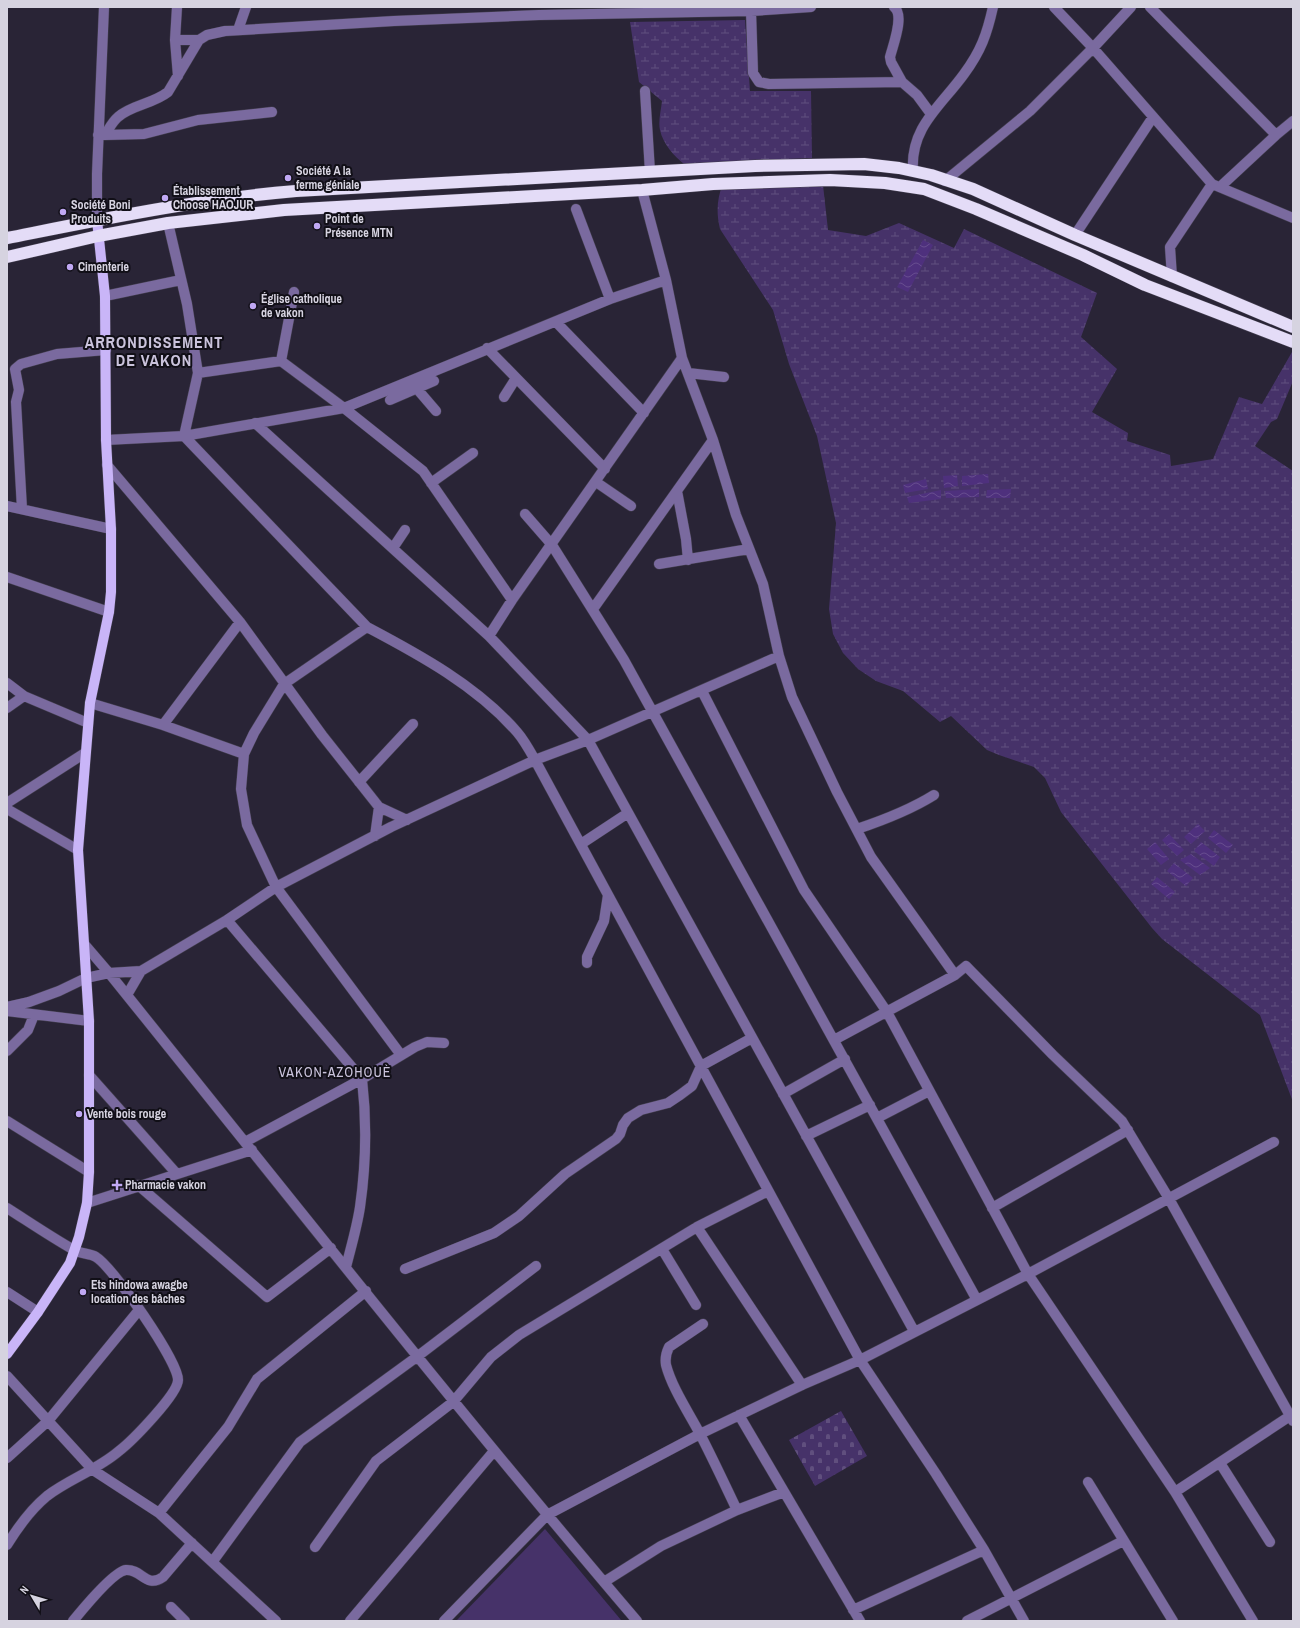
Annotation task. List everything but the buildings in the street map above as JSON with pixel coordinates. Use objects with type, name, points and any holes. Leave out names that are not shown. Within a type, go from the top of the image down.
[{"type":"highway","points":[[7,238],[185,204],[268,193],[755,166],[864,164],[899,168],[931,175],[945,181],[973,189],[1172,277],[1293,327]]},
{"type":"highway","points":[[7,257],[98,236],[168,223],[284,210],[642,190],[713,184],[830,180],[885,183],[924,189],[1030,232],[1145,285],[1293,342]]},
{"type":"main road","points":[[7,1354],[65,1272],[75,1251],[87,1203],[89,1172],[89,1021],[78,850],[90,703],[109,612],[111,592],[112,529],[106,440],[105,296],[97,220]]},
{"type":"street","points":[[97,220],[102,135],[104,7]]},
{"type":"street","points":[[177,7],[175,40],[178,76]]},
{"type":"street","points":[[238,30],[246,7]]},
{"type":"street","points":[[102,135],[118,116],[160,98],[168,92],[199,40],[207,35],[225,31],[539,11],[751,11],[811,7]]},
{"type":"street","points":[[894,7],[899,15],[890,59],[902,82],[917,95],[931,114]]},
{"type":"street","points":[[913,171],[912,160],[914,145],[931,114],[964,74],[984,43],[993,7]]},
{"type":"street","points":[[1054,7],[1093,48],[1216,186],[1293,218]]},
{"type":"street","points":[[945,181],[1030,111],[1093,48],[1131,7]]},
{"type":"street","points":[[1150,7],[1276,135]]},
{"type":"street","points":[[751,11],[752,73],[759,82],[769,84],[902,82]]},
{"type":"street","points":[[175,40],[199,40]]},
{"type":"street","points":[[645,91],[650,172]]},
{"type":"street","points":[[102,135],[144,134],[198,120],[272,112]]},
{"type":"street","points":[[1075,235],[1153,117]]},
{"type":"street","points":[[1172,277],[1170,247],[1216,186],[1293,121]]},
{"type":"street","points":[[642,190],[666,280],[682,358],[713,440],[736,514],[763,584],[779,656],[792,696],[871,857],[955,975]]},
{"type":"street","points":[[576,209],[610,299]]},
{"type":"street","points":[[168,223],[180,280],[187,304],[198,373],[184,436]]},
{"type":"street","points":[[105,296],[180,280]]},
{"type":"street","points":[[390,400],[413,385],[487,348],[556,322],[610,299],[666,280]]},
{"type":"street","points":[[281,361],[294,292]]},
{"type":"street","points":[[556,322],[644,413]]},
{"type":"street","points":[[487,348],[605,469]]},
{"type":"street","points":[[22,509],[16,402],[19,390],[15,369],[21,364],[57,354],[106,350]]},
{"type":"street","points":[[489,636],[512,600],[682,358]]},
{"type":"street","points":[[198,373],[281,361],[344,408],[423,471],[512,600]]},
{"type":"street","points":[[688,373],[724,377]]},
{"type":"street","points":[[504,396],[516,378]]},
{"type":"street","points":[[106,440],[184,436],[344,408],[413,385],[434,380]]},
{"type":"street","points":[[413,385],[436,411]]},
{"type":"street","points":[[255,423],[489,636],[588,740],[914,1331]]},
{"type":"street","points":[[184,436],[367,627],[405,647],[449,675],[495,709],[518,733],[535,760],[581,844],[860,1360],[984,1550],[1024,1621]]},
{"type":"street","points":[[593,609],[713,440]]},
{"type":"street","points":[[432,483],[473,453]]},
{"type":"street","points":[[107,465],[240,622],[284,684],[379,808],[406,820]]},
{"type":"street","points":[[596,482],[631,506]]},
{"type":"street","points":[[677,491],[686,539],[688,560]]},
{"type":"street","points":[[7,506],[112,529]]},
{"type":"street","points":[[525,514],[552,545],[593,609],[652,712],[978,1300]]},
{"type":"street","points":[[393,548],[405,530]]},
{"type":"street","points":[[659,564],[749,549]]},
{"type":"street","points":[[7,578],[109,612]]},
{"type":"street","points":[[163,725],[240,622]]},
{"type":"street","points":[[367,627],[284,684],[254,732],[244,754],[241,789],[248,825],[276,888],[401,1056]]},
{"type":"street","points":[[7,1007],[29,1002],[59,991],[86,978],[109,973],[141,971],[227,920],[276,888],[406,820],[535,760],[588,740],[779,656]]},
{"type":"street","points":[[7,683],[24,696],[88,723]]},
{"type":"street","points":[[702,691],[804,890],[887,1012],[928,1091],[1028,1274],[1175,1492],[1253,1621]]},
{"type":"street","points":[[7,708],[24,696]]},
{"type":"street","points":[[90,703],[163,725],[244,754]]},
{"type":"street","points":[[359,782],[413,724]]},
{"type":"street","points":[[7,803],[85,753]]},
{"type":"street","points":[[856,829],[918,805],[934,795]]},
{"type":"street","points":[[7,808],[78,850]]},
{"type":"street","points":[[375,836],[379,808]]},
{"type":"street","points":[[581,844],[628,813]]},
{"type":"street","points":[[587,963],[587,957],[604,921],[608,895]]},
{"type":"street","points":[[227,920],[362,1079],[366,1113],[366,1148],[360,1208],[346,1267]]},
{"type":"street","points":[[85,945],[418,1356],[453,1402],[637,1621]]},
{"type":"street","points":[[834,1040],[955,975],[966,966],[1053,1055],[1122,1121],[1168,1197],[1291,1413],[1220,1463],[1175,1492]]},
{"type":"street","points":[[127,995],[141,971]]},
{"type":"street","points":[[7,1011],[89,1021]]},
{"type":"street","points":[[7,1051],[28,1030],[34,1015]]},
{"type":"street","points":[[405,1268],[494,1233],[519,1216],[564,1174],[616,1139],[628,1118],[641,1110],[668,1102],[692,1086],[701,1066],[752,1038]]},
{"type":"street","points":[[87,1203],[176,1173],[248,1146],[427,1042],[444,1043]]},
{"type":"street","points":[[783,1094],[845,1059]]},
{"type":"street","points":[[89,1075],[176,1173]]},
{"type":"street","points":[[877,1118],[928,1091]]},
{"type":"street","points":[[806,1136],[870,1105]]},
{"type":"street","points":[[7,1121],[89,1172]]},
{"type":"street","points":[[992,1208],[1128,1130]]},
{"type":"street","points":[[444,1621],[547,1515],[700,1434],[802,1385],[860,1360],[914,1331],[978,1300],[1168,1197],[1274,1142]]},
{"type":"street","points":[[138,1185],[267,1297],[331,1248]]},
{"type":"street","points":[[315,1548],[376,1461],[453,1402],[491,1357],[519,1335],[697,1227],[768,1190]]},
{"type":"street","points":[[7,1208],[75,1251],[95,1256],[104,1263],[141,1312],[175,1368],[178,1380],[173,1394],[164,1406],[119,1451],[93,1470],[47,1496],[22,1520],[7,1545]]},
{"type":"street","points":[[697,1227],[802,1385]]},
{"type":"street","points":[[662,1249],[696,1305]]},
{"type":"street","points":[[213,1561],[300,1442],[418,1356],[536,1266]]},
{"type":"street","points":[[7,1292],[38,1312]]},
{"type":"street","points":[[160,1512],[228,1427],[257,1379],[366,1292]]},
{"type":"street","points":[[7,1458],[50,1423],[141,1312]]},
{"type":"street","points":[[703,1324],[669,1347],[666,1353],[666,1364],[672,1381],[688,1415],[700,1434],[737,1510]]},
{"type":"street","points":[[7,1376],[93,1470],[160,1512],[276,1621]]},
{"type":"street","points":[[739,1416],[860,1621]]},
{"type":"street","points":[[350,1621],[494,1451]]},
{"type":"street","points":[[1220,1463],[1270,1542]]},
{"type":"street","points":[[1088,1482],[1173,1621]]},
{"type":"street","points":[[604,1582],[661,1546],[737,1510],[784,1492]]},
{"type":"street","points":[[967,1621],[1123,1540]]},
{"type":"street","points":[[73,1621],[98,1593],[121,1572],[132,1571],[152,1582],[157,1581],[163,1577],[192,1543]]},
{"type":"street","points":[[853,1610],[984,1550]]},
{"type":"street","points":[[171,1607],[185,1621]]},
{"type":"green space","points":[[745,20],[750,91],[811,91],[812,158],[684,164],[669,149],[661,135],[659,123],[662,101],[639,82],[630,22]]},
{"type":"green space","points":[[822,176],[828,230],[866,236],[899,223],[954,248],[964,229],[1097,293],[1081,337],[1117,369],[1092,412],[1128,433],[1127,441],[1170,455],[1171,466],[1213,459],[1239,397],[1262,404],[1292,352],[1293,353],[1293,381],[1277,419],[1271,422],[1255,446],[1293,471],[1293,1102],[1260,1015],[1162,939],[1152,928],[1061,812],[1045,778],[1034,767],[987,750],[951,716],[940,722],[903,691],[876,681],[858,669],[843,653],[833,634],[829,609],[836,523],[817,436],[789,364],[773,310],[720,229],[718,217],[718,200],[723,183]]},
{"type":"green space","points":[[841,1411],[867,1456],[815,1486],[789,1440]]},
{"type":"green space","points":[[545,1529],[621,1620],[456,1621]]},
{"type":"water","points":[[923,240],[933,245],[908,292],[897,287]]},
{"type":"water","points":[[988,474],[989,483],[962,486],[962,476]]},
{"type":"water","points":[[957,475],[958,486],[944,488],[943,476]]},
{"type":"water","points":[[926,479],[928,489],[905,493],[903,485]]},
{"type":"water","points":[[979,489],[979,497],[946,498],[945,491]]},
{"type":"water","points":[[1011,489],[1010,498],[986,498],[987,490]]},
{"type":"water","points":[[941,490],[941,499],[909,503],[907,497]]},
{"type":"water","points":[[1198,824],[1205,831],[1191,844],[1184,837]]},
{"type":"water","points":[[1214,830],[1233,845],[1226,853],[1208,838]]},
{"type":"water","points":[[1169,834],[1184,850],[1177,856],[1162,840]]},
{"type":"water","points":[[1155,842],[1169,859],[1161,865],[1147,849]]},
{"type":"water","points":[[1201,842],[1220,857],[1214,866],[1194,851]]},
{"type":"water","points":[[1191,854],[1210,868],[1200,875],[1180,860]]},
{"type":"water","points":[[1174,863],[1193,878],[1186,886],[1167,871]]},
{"type":"water","points":[[1157,877],[1175,892],[1169,899],[1151,884]]},
{"type":"place","name":"Société A la ferme géniale","points":[[288,178]]},
{"type":"place","name":"Établissement Choose HAOJUR","points":[[165,198]]},
{"type":"place","name":"Société Boni Produits","points":[[63,212]]},
{"type":"place","name":"Point de Présence MTN","points":[[317,226]]},
{"type":"place","name":"Cimenterie","points":[[70,267]]},
{"type":"place","name":"Église catholique de vakon","points":[[253,306]]},
{"type":"place","name":"Vente bois rouge","points":[[79,1114]]},
{"type":"place","name":"Pharmacie vakon","points":[[117,1185]]},
{"type":"place","name":"Ets hindowa awagbe location des bâches","points":[[83,1292]]},
{"type":"district","name":"ARRONDISSEMENT DE VAKON","points":[[154,351]]},
{"type":"district","name":"VAKON-AZOHOUÈ","points":[[335,1072]]}]
